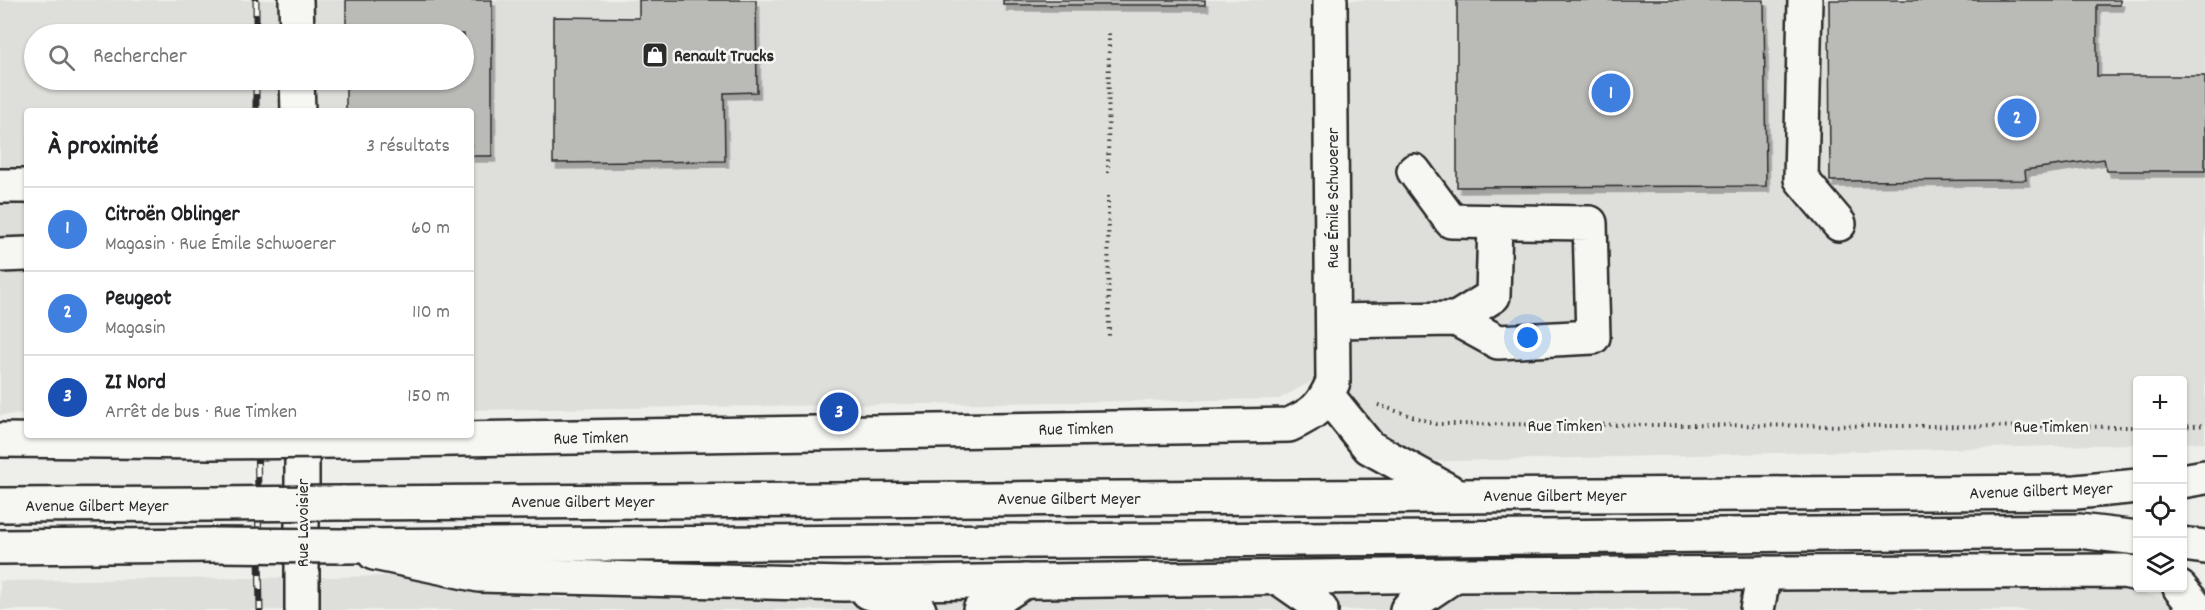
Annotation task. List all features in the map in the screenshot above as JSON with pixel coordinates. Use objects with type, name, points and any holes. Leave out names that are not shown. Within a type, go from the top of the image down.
[{"type":"main road","points":[[296,0],[297,24]]},
{"type":"main road","name":"Rue Émile Schwoerer","points":[[1327,395],[1333,382],[1330,0]]},
{"type":"main road","points":[[1805,0],[1801,179],[1839,224]]},
{"type":"main road","points":[[297,90],[298,108]]},
{"type":"main road","points":[[1333,321],[1456,319],[1498,342],[1593,337],[1590,223],[1451,221],[1414,171]]},
{"type":"main road","points":[[0,186],[24,186]]},
{"type":"main road","points":[[1456,319],[1493,296],[1495,222]]},
{"type":"main road","points":[[0,255],[24,254]]},
{"type":"main road","points":[[1327,395],[1369,447],[1456,495]]},
{"type":"main road","name":"Rue Timken","points":[[0,440],[339,441],[1288,425],[1313,414],[1327,395]]},
{"type":"main road","name":"Rue Lavoisier","points":[[302,438],[302,610]]},
{"type":"main road","points":[[2187,480],[2205,477]]},
{"type":"main road","name":"Avenue Gilbert Meyer","points":[[0,505],[2076,492],[2133,486]]},
{"type":"main road","points":[[0,547],[1448,538],[2079,531],[2133,537]]},
{"type":"main road","points":[[2187,545],[2205,547]]},
{"type":"main road","points":[[342,546],[479,575],[844,584],[1455,575],[2124,571],[2133,573]]},
{"type":"main road","points":[[1757,610],[1764,573]]},
{"type":"main road","points":[[1407,610],[1412,604],[1455,575]]},
{"type":"main road","points":[[1278,578],[1315,603],[1321,610]]},
{"type":"main road","points":[[980,610],[1025,581]]},
{"type":"main road","points":[[844,584],[919,610]]},
{"type":"main road","points":[[2183,592],[2198,610]]},
{"type":"path","points":[[1108,173],[1109,33]]},
{"type":"path","points":[[1108,196],[1109,337]]},
{"type":"path","name":"Rue Timken","points":[[1377,405],[1436,424],[2133,427]]},
{"type":"path","points":[[2187,427],[2205,425]]},
{"type":"shaded area","points":[[0,0],[2205,0],[2205,442],[2187,443],[2187,376],[2133,376],[2133,444],[1416,462],[1318,378],[1279,399],[474,410],[474,108],[24,108],[24,414],[0,415]]},
{"type":"shaded area","points":[[403,576],[562,598],[2067,580],[2166,598],[2172,610],[0,610],[0,581]]},
{"type":"building","points":[[346,0],[492,0],[492,156],[474,156],[474,108],[346,108],[346,90],[474,90],[474,24],[346,24]]},
{"type":"building","name":"Renault Trucks","points":[[639,0],[756,0],[757,92],[724,93],[725,161],[553,163],[553,17],[639,18]]},
{"type":"building","points":[[1003,0],[1205,0],[1205,5],[1003,5]]},
{"type":"building","points":[[1457,0],[1764,0],[1766,186],[1457,187]]},
{"type":"building","points":[[1829,0],[2120,0],[2120,5],[2097,5],[2097,76],[2205,76],[2205,171],[2107,171],[2104,159],[2025,170],[2026,180],[1830,181]]},
{"type":"railway","points":[[256,0],[256,24]]},
{"type":"railway","points":[[256,90],[256,108]]},
{"type":"railway","points":[[257,438],[260,610]]},
{"type":"place","name":"Renault Trucks","points":[[655,55]]},
{"type":"place","name":"Citroën Oblinger","points":[[1611,93]]},
{"type":"place","name":"Peugeot","points":[[2017,118]]},
{"type":"place","name":"ZI Nord","points":[[839,412]]}]
